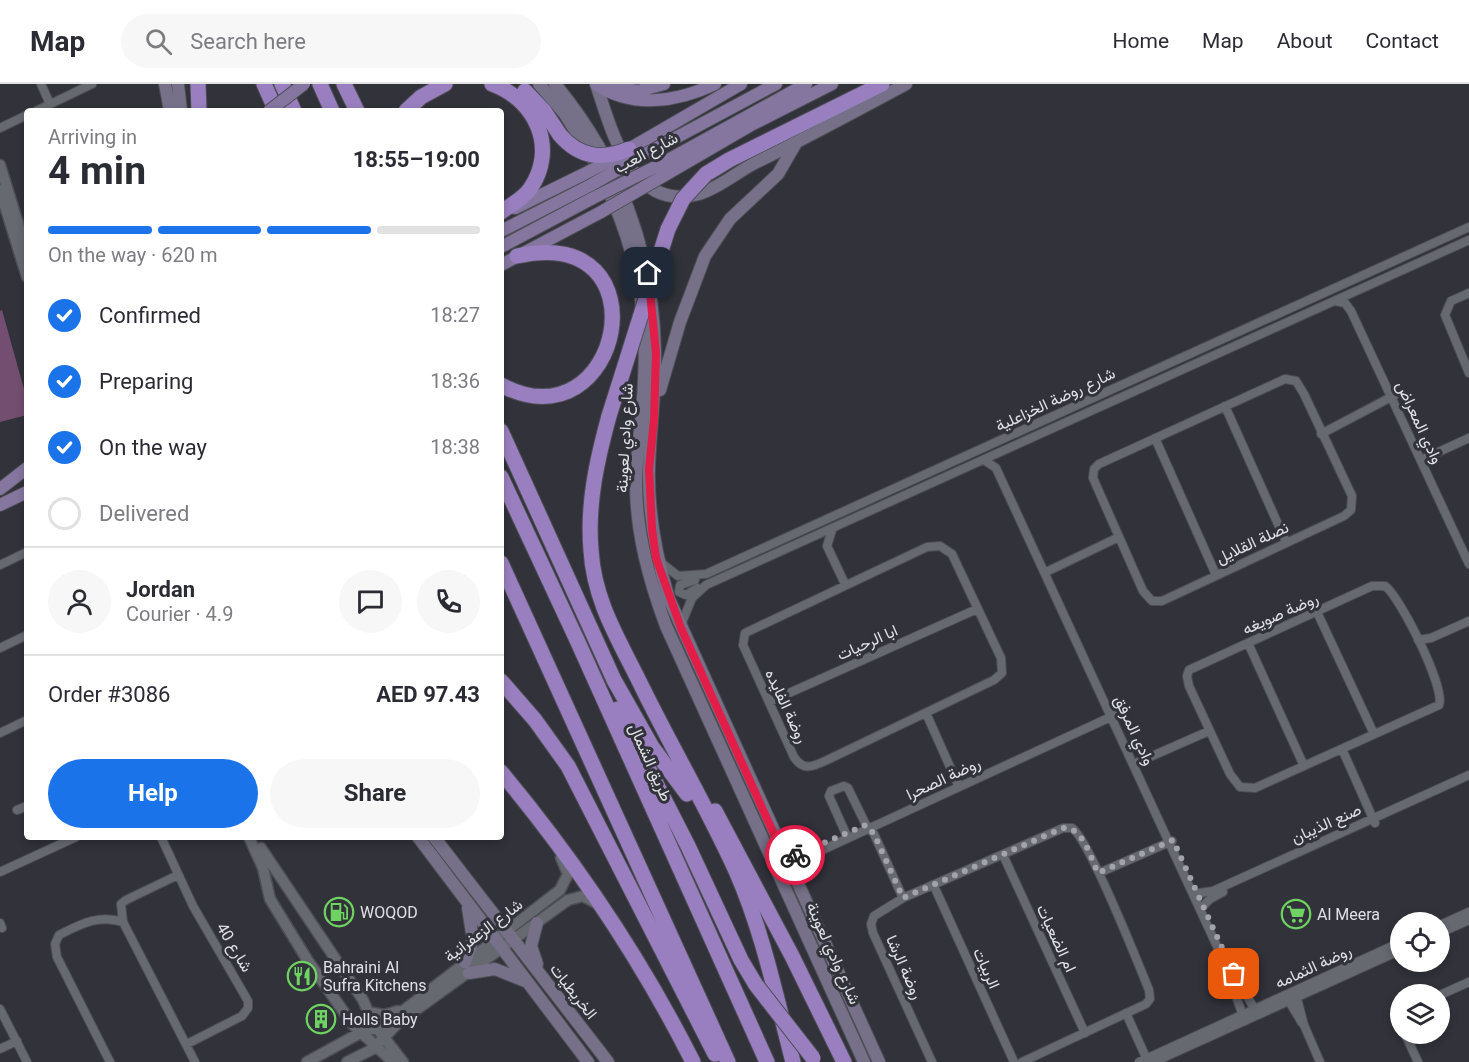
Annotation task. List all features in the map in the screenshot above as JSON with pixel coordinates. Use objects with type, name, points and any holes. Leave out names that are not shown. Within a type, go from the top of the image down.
[{"type":"highway","points":[[198,84],[199,108]]},
{"type":"highway","points":[[264,84],[275,108]]},
{"type":"highway","points":[[282,84],[293,108]]},
{"type":"highway","points":[[320,84],[331,108]]},
{"type":"highway","points":[[344,84],[356,108]]},
{"type":"highway","points":[[409,108],[420,97],[445,84]]},
{"type":"highway","points":[[492,84],[509,92],[529,108],[540,129],[543,151],[538,173],[529,190],[504,211]]},
{"type":"highway","points":[[515,84],[536,101],[560,135],[575,149],[596,157],[605,157],[629,149]]},
{"type":"highway","points":[[793,1062],[759,927],[735,870],[605,613],[591,552],[593,484],[609,416],[661,244],[683,199],[706,174],[729,160],[882,84]]},
{"type":"highway","points":[[504,386],[519,393],[540,396],[572,388],[597,368],[608,350],[613,332],[614,313],[609,292],[604,282],[588,265],[555,252],[517,256]]},
{"type":"highway","points":[[504,438],[614,680],[652,747],[684,789],[735,870]]},
{"type":"highway","name":"طريق الشمال","points":[[504,483],[767,1062]]},
{"type":"highway","points":[[504,570],[728,1062]]},
{"type":"highway","points":[[504,591],[541,651]]},
{"type":"highway","points":[[583,654],[619,711],[688,846],[741,960],[756,985],[814,1060]]},
{"type":"highway","points":[[504,684],[544,731],[576,782],[719,1062]]},
{"type":"highway","points":[[644,689],[726,830],[844,1062]]},
{"type":"highway","points":[[504,776],[567,856],[603,909],[671,1021],[693,1062]]},
{"type":"main road","points":[[165,84],[169,108]]},
{"type":"main road","points":[[178,84],[181,108]]},
{"type":"main road","points":[[273,108],[304,84]]},
{"type":"main road","name":"شارع وادي لعوينة","points":[[539,84],[565,114],[588,150],[618,209],[630,244],[638,285],[645,344],[636,469],[638,512],[645,561],[660,609],[866,1062]]},
{"type":"main road","name":"شارع وادي لعوينة","points":[[555,84],[588,128],[611,169],[643,248],[654,327],[654,420],[649,489],[656,558],[681,628],[879,1062]]},
{"type":"main road","points":[[596,84],[641,100],[678,98],[715,84]]},
{"type":"main road","points":[[596,84],[625,161],[648,186],[669,195],[689,196],[707,191],[744,169],[796,144],[906,84]]},
{"type":"main road","points":[[602,84],[625,94],[648,90],[664,84]]},
{"type":"main road","points":[[504,212],[589,186],[629,149],[741,84]]},
{"type":"main road","name":"شارع العب","points":[[504,229],[589,186],[706,119],[776,84]]},
{"type":"main road","name":"شارع العب","points":[[504,245],[589,186],[662,170],[806,84]]},
{"type":"main road","points":[[504,263],[602,212],[662,170],[832,84]]},
{"type":"main road","points":[[654,420],[663,375],[705,256],[730,219],[778,174],[796,144]]},
{"type":"main road","points":[[0,489],[24,470]]},
{"type":"main road","points":[[0,489],[24,477]]},
{"type":"main road","points":[[0,505],[24,493]]},
{"type":"main road","name":"الخريطيات","points":[[420,840],[588,1062]]},
{"type":"main road","name":"الخريطيات","points":[[436,840],[608,1062]]},
{"type":"main road","points":[[468,904],[473,940],[467,967],[495,969],[526,981]]},
{"type":"main road","points":[[537,923],[532,937],[532,951],[548,984]]},
{"type":"street","points":[[41,84],[50,104]]},
{"type":"street","points":[[42,108],[87,85]]},
{"type":"street","points":[[0,128],[24,116]]},
{"type":"street","points":[[0,165],[7,210],[24,247]]},
{"type":"street","points":[[0,190],[24,267]]},
{"type":"street","name":"شارع روضة الخزاعلية","points":[[656,558],[678,576],[706,574],[1469,227]]},
{"type":"street","name":"شارع روضة الخزاعلية","points":[[681,628],[692,598],[712,583],[1469,240]]},
{"type":"street","name":"وادي المعراض","points":[[1354,292],[1355,310],[1469,564]]},
{"type":"street","points":[[1469,293],[1451,301],[1445,315],[1469,373]]},
{"type":"street","name":"وادي المعراض","points":[[1335,302],[1342,302],[1349,308],[1394,395]]},
{"type":"street","name":"نصلة القلايل","points":[[1285,379],[1294,379],[1304,394],[1321,434],[1352,496],[1353,508],[1344,516],[1162,601],[1152,601],[1143,591],[1093,478],[1094,469],[1155,438],[1285,379]]},
{"type":"street","points":[[1321,434],[1394,395]]},
{"type":"street","points":[[1225,406],[1286,542]]},
{"type":"street","points":[[1155,438],[1216,575]]},
{"type":"street","points":[[1423,459],[1469,438]]},
{"type":"street","name":"وادي المرفق","points":[[1000,454],[999,468],[1196,894],[1245,1017]]},
{"type":"street","name":"وادي المعراض","points":[[1423,459],[1469,553]]},
{"type":"street","name":"وادي المرفق","points":[[984,460],[996,468],[1048,571]]},
{"type":"street","points":[[828,549],[828,539],[833,529]]},
{"type":"street","points":[[1048,571],[1119,537]]},
{"type":"street","points":[[809,540],[818,541],[828,549],[845,584]]},
{"type":"street","name":"روضة الفايده","points":[[940,546],[952,554],[977,609],[1002,663],[1002,673],[994,680],[825,761],[805,767],[794,757],[743,645],[745,633],[927,547],[940,546]]},
{"type":"street","points":[[0,565],[24,553]]},
{"type":"street","points":[[706,574],[680,585],[679,592],[686,595],[712,583]]},
{"type":"street","name":"روضة صويغه","points":[[1372,586],[1384,586],[1394,595],[1420,644],[1440,693],[1439,705],[1255,788],[1244,789],[1233,781],[1189,686],[1188,673],[1192,668],[1317,612],[1372,586]]},
{"type":"street","name":"ابا الرحيات","points":[[769,702],[977,609]]},
{"type":"street","points":[[1317,612],[1374,735]]},
{"type":"street","points":[[1420,644],[1469,621]]},
{"type":"street","points":[[0,648],[24,636]]},
{"type":"street","points":[[1248,643],[1304,766]]},
{"type":"street","points":[[926,712],[958,785]]},
{"type":"street","name":"روضة الصحرا","points":[[795,879],[796,869],[805,858],[868,826],[1113,714]]},
{"type":"street","points":[[0,733],[24,721]]},
{"type":"street","points":[[1136,763],[1209,731]]},
{"type":"street","points":[[1342,749],[1374,821]]},
{"type":"street","name":"صنع الذيبان","points":[[1201,907],[1215,896],[1469,775]]},
{"type":"street","name":"شارع الزعفرانية","points":[[347,1062],[376,1047],[381,1033],[407,1008],[510,935],[560,890],[568,874],[564,863],[504,781]]},
{"type":"street","name":"صنع الذيبان","points":[[1196,894],[1213,891],[1469,781]]},
{"type":"street","points":[[846,834],[829,796],[831,791],[844,786],[848,788],[903,898]]},
{"type":"street","points":[[17,810],[24,807]]},
{"type":"street","name":"روضة الصحرا","points":[[782,852],[803,854],[868,826]]},
{"type":"street","name":"روضة الرشا","points":[[932,1062],[871,928],[873,919],[878,912],[903,898],[1063,828],[1072,828],[1079,835],[1098,873],[1150,993],[1146,1004],[1022,1062]]},
{"type":"street","points":[[0,872],[69,840]]},
{"type":"street","name":"شارع 40","points":[[162,840],[178,875],[248,1001],[248,1008],[242,1016],[186,1044]]},
{"type":"street","points":[[251,840],[269,872],[403,1062]]},
{"type":"street","points":[[257,840],[269,872],[270,899],[320,980],[360,1033],[393,1062]]},
{"type":"street","points":[[1098,873],[1172,841]]},
{"type":"street","name":"ام الضعيات","points":[[1003,855],[1084,1033]]},
{"type":"street","points":[[178,875],[121,903],[123,922],[195,1062]]},
{"type":"street","name":"الربيات","points":[[934,886],[1014,1062]]},
{"type":"street","name":"شارع الزعفرانية","points":[[510,935],[537,923],[575,897],[587,897],[603,909]]},
{"type":"street","name":"وادي المرفق","points":[[1201,907],[1234,974],[1256,1012]]},
{"type":"street","points":[[1450,921],[1469,912]]},
{"type":"street","points":[[110,1062],[57,957],[55,944],[59,935],[87,922],[105,918],[123,922]]},
{"type":"street","points":[[1450,929],[1469,920]]},
{"type":"street","name":"روضة الثمامه","points":[[1291,997],[1390,948]]},
{"type":"street","name":"روضة الثمامه","points":[[1145,1061],[1390,956]]},
{"type":"street","name":"شارع الزعفرانية","points":[[307,1062],[360,1033],[381,1033],[398,1023],[467,967]]},
{"type":"street","points":[[1450,991],[1469,982]]},
{"type":"street","points":[[1291,997],[1320,1062]]},
{"type":"street","points":[[368,1012],[384,1015],[407,1008]]},
{"type":"street","points":[[0,1009],[27,1062]]},
{"type":"street","points":[[1124,1014],[1145,1061]]},
{"type":"street","points":[[0,1049],[16,1041]]},
{"type":"street","points":[[1410,1044],[1418,1062]]},
{"type":"shaded area","points":[[2,310],[24,389],[24,416],[0,422],[0,311]]},
{"type":"way so far","points":[[795,855],[803,854],[866,825],[874,834],[903,898],[1063,828],[1072,828],[1079,835],[1098,873],[1173,840],[1234,974]]},
{"type":"place","name":"WOQOD","points":[[339,912]]},
{"type":"place","name":"Al Meera","points":[[1296,914]]},
{"type":"place","name":"Bahraini Al Sufra Kitchens","points":[[302,976]]},
{"type":"place","name":"Holls Baby","points":[[321,1019]]},
{"type":"route","points":[[648,273],[656,353],[654,420],[649,469],[650,507],[656,558],[681,628],[782,852],[795,855]]}]
